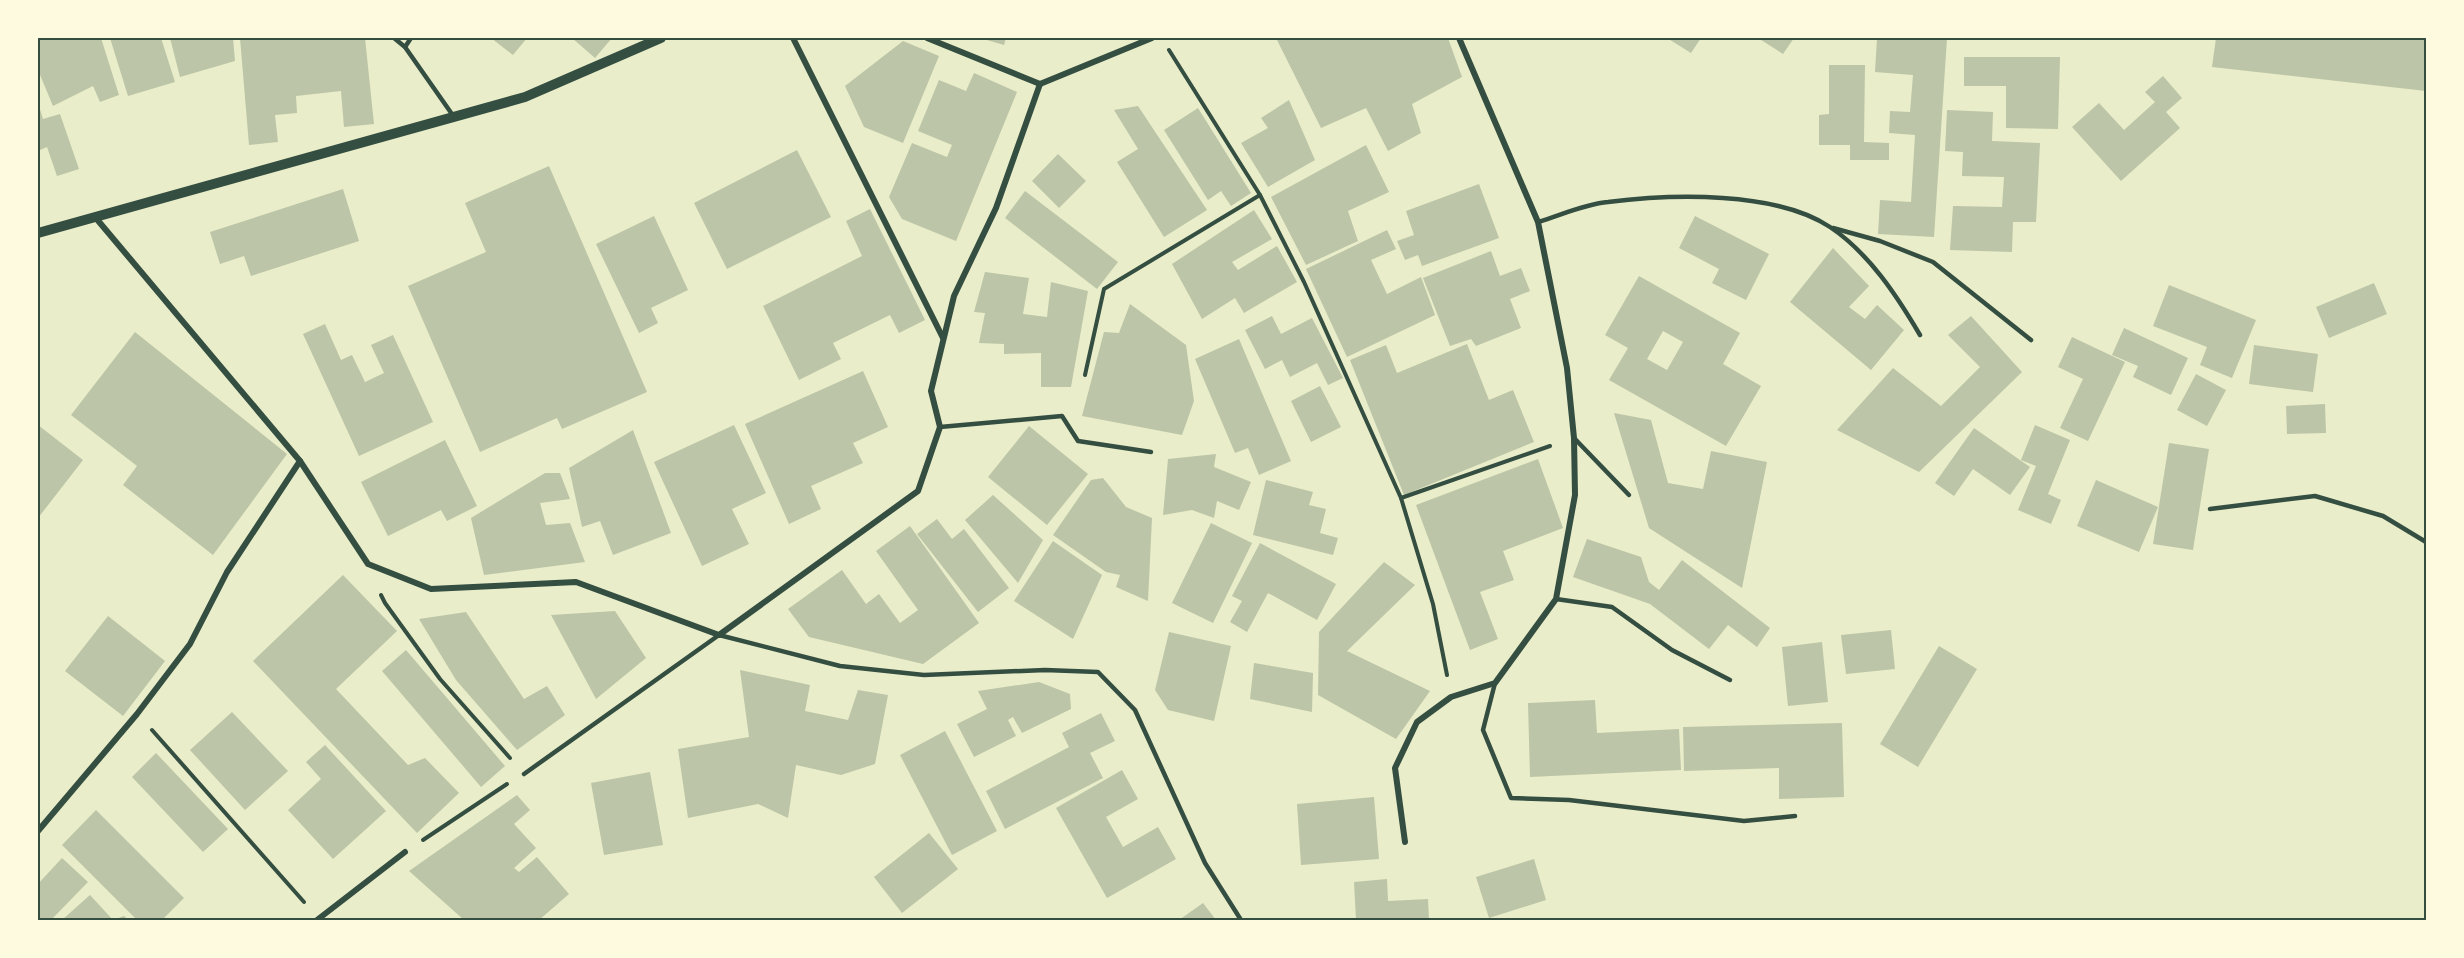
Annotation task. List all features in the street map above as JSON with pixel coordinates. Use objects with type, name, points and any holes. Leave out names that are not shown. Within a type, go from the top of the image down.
[{"type":"street","points":[[38,233],[525,97],[661,38]]},
{"type":"street","points":[[794,38],[944,338]]},
{"type":"street","points":[[927,38],[1040,84],[1152,38]]},
{"type":"street","points":[[1405,842],[1395,768],[1417,722],[1451,697],[1495,683],[1556,599],[1575,495],[1574,438],[1567,368],[1538,222],[1459,38]]},
{"type":"street","points":[[95,217],[300,462],[368,564],[431,589],[576,582],[718,635],[918,491],[940,427],[931,392],[954,296],[996,208],[1040,84]]},
{"type":"street","points":[[38,831],[138,714],[189,644],[227,572],[300,462]]},
{"type":"street","points":[[318,920],[405,852]]},
{"type":"lane","points":[[394,38],[405,47],[454,117]]},
{"type":"lane","points":[[405,47],[411,38]]},
{"type":"lane","points":[[1538,222],[1606,202],[1714,197],[1792,209],[1830,227],[1880,241],[1933,262],[2031,340]]},
{"type":"lane","points":[[1830,227],[1855,248],[1893,290],[1920,335]]},
{"type":"lane","points":[[940,427],[1062,416],[1078,441],[1152,452]]},
{"type":"lane","points":[[1574,438],[1629,495]]},
{"type":"lane","points":[[2210,509],[2315,496],[2383,516],[2427,542]]},
{"type":"lane","points":[[1556,599],[1612,607],[1672,650],[1730,680]]},
{"type":"lane","points":[[524,774],[718,635],[840,666],[924,675],[1045,670],[1098,672],[1135,710],[1205,863],[1241,921]]},
{"type":"lane","points":[[1495,683],[1483,730],[1510,798],[1569,800],[1744,821],[1795,816]]},
{"type":"path","points":[[1168,47],[1260,195],[1304,282],[1401,498],[1433,604],[1451,697]]},
{"type":"path","points":[[1084,375],[1104,289],[1260,195]]},
{"type":"path","points":[[1401,498],[1574,438]]},
{"type":"path","points":[[368,564],[385,603],[440,679],[524,774],[405,852]]},
{"type":"path","points":[[138,714],[318,920]]},
{"type":"building","points":[[38,38],[101,38],[119,95],[100,102],[93,86],[53,106],[38,70]]},
{"type":"building","points":[[110,38],[161,38],[175,82],[128,96]]},
{"type":"building","points":[[170,38],[233,38],[235,61],[180,77]]},
{"type":"building","points":[[240,38],[365,38],[374,124],[344,127],[341,91],[296,96],[297,113],[275,115],[278,142],[249,145]]},
{"type":"building","points":[[491,38],[527,38],[513,55]]},
{"type":"building","points":[[572,38],[612,38],[595,58]]},
{"type":"building","points":[[980,38],[1006,38],[1004,45]]},
{"type":"building","points":[[1276,38],[1448,38],[1462,77],[1412,104],[1421,133],[1388,151],[1366,108],[1321,128]]},
{"type":"building","points":[[1667,38],[1701,38],[1691,53]]},
{"type":"building","points":[[1758,38],[1794,38],[1783,54]]},
{"type":"building","points":[[1877,38],[1947,38],[1934,237],[1878,234],[1880,200],[1911,202],[1915,135],[1889,133],[1890,111],[1910,112],[1913,75],[1875,72]]},
{"type":"building","points":[[2216,38],[2426,38],[2426,91],[2212,67]]},
{"type":"building","points":[[903,41],[939,56],[903,143],[864,127],[845,86]]},
{"type":"building","points":[[1964,57],[2060,57],[2058,129],[2006,128],[2006,86],[1964,86]]},
{"type":"building","points":[[1829,65],[1865,65],[1864,142],[1889,143],[1889,160],[1850,160],[1850,145],[1819,145],[1819,115],[1829,114]]},
{"type":"building","points":[[974,73],[1017,92],[956,241],[902,219],[889,197],[912,143],[947,157],[952,145],[918,131],[939,80],[966,91]]},
{"type":"building","points":[[2163,76],[2182,98],[2166,112],[2180,128],[2121,181],[2072,127],[2099,103],[2124,130],[2155,102],[2145,92]]},
{"type":"building","points":[[1289,100],[1315,160],[1268,187],[1241,143],[1268,128],[1261,118]]},
{"type":"building","points":[[38,103],[43,119],[60,114],[79,169],[57,176],[47,147],[38,151]]},
{"type":"building","points":[[1138,106],[1207,210],[1164,237],[1117,162],[1138,149],[1114,110]]},
{"type":"building","points":[[1198,108],[1251,193],[1231,206],[1221,191],[1208,200],[1164,130]]},
{"type":"building","points":[[1947,110],[1993,112],[1992,141],[2040,143],[2036,222],[2013,222],[2012,252],[1950,250],[1953,206],[2002,207],[2004,177],[1962,176],[1963,152],[1945,151]]},
{"type":"building","points":[[1366,145],[1389,192],[1348,211],[1358,241],[1306,265],[1271,197]]},
{"type":"building","points":[[797,150],[831,217],[727,269],[694,203]]},
{"type":"building","points":[[1058,154],[1086,181],[1059,208],[1032,181]]},
{"type":"building","points":[[549,166],[647,392],[562,429],[557,418],[480,452],[408,286],[486,252],[465,203]]},
{"type":"building","points":[[1479,184],[1499,238],[1422,266],[1418,255],[1405,260],[1397,241],[1414,235],[1406,211]]},
{"type":"building","points":[[343,189],[359,241],[251,276],[244,256],[220,264],[210,232]]},
{"type":"building","points":[[1025,191],[1118,262],[1097,289],[1005,218]]},
{"type":"building","points":[[870,209],[925,320],[899,333],[890,315],[833,343],[841,359],[799,380],[763,306],[862,256],[846,221]]},
{"type":"building","points":[[1254,210],[1272,239],[1232,262],[1238,270],[1277,246],[1297,282],[1244,313],[1235,298],[1202,319],[1172,264]]},
{"type":"building","points":[[654,216],[688,290],[651,308],[658,323],[639,333],[596,244]]},
{"type":"building","points":[[1695,216],[1769,254],[1746,300],[1712,283],[1719,269],[1679,248]]},
{"type":"building","points":[[1387,230],[1396,249],[1371,260],[1387,294],[1421,277],[1435,315],[1347,357],[1306,269]]},
{"type":"building","points":[[1833,248],[1869,286],[1849,307],[1865,319],[1877,305],[1904,330],[1871,370],[1790,302]]},
{"type":"building","points":[[1491,251],[1500,276],[1521,268],[1530,291],[1510,299],[1521,328],[1476,346],[1471,339],[1450,346],[1423,278]]},
{"type":"building","points":[[985,272],[1029,278],[1023,314],[1047,317],[1051,282],[1088,291],[1071,387],[1041,387],[1041,353],[1004,354],[1004,344],[979,343],[985,313],[974,312]]},
{"type":"building","points":[[1639,276],[1740,333],[1723,364],[1761,386],[1726,446],[1609,380],[1628,348],[1605,335]],"holes":[[[1663,331],[1683,342],[1667,370],[1647,359]]]},
{"type":"building","points":[[2374,283],[2387,314],[2329,338],[2316,307]]},
{"type":"building","points":[[2169,285],[2256,320],[2232,378],[2200,365],[2207,347],[2153,326]]},
{"type":"building","points":[[1130,304],[1186,345],[1194,401],[1182,435],[1082,416],[1104,332],[1119,333]]},
{"type":"building","points":[[1272,316],[1281,334],[1312,318],[1343,378],[1328,385],[1317,363],[1290,377],[1282,360],[1265,369],[1245,330]]},
{"type":"building","points":[[1971,316],[2022,372],[1919,472],[1837,430],[1893,368],[1941,406],[1980,367],[1948,335]]},
{"type":"building","points":[[325,324],[341,360],[352,355],[365,382],[384,373],[371,345],[393,335],[433,422],[359,456],[303,334]]},
{"type":"building","points":[[2124,328],[2188,358],[2171,395],[2133,377],[2138,366],[2112,355]]},
{"type":"building","points":[[135,332],[287,454],[213,555],[123,485],[137,466],[71,415]]},
{"type":"building","points":[[2072,337],[2125,362],[2088,441],[2060,428],[2083,379],[2058,367]]},
{"type":"building","points":[[1239,339],[1291,461],[1259,475],[1248,448],[1235,453],[1195,359]]},
{"type":"building","points":[[1467,344],[1489,400],[1513,390],[1534,442],[1404,495],[1350,360],[1386,345],[1397,373]]},
{"type":"building","points":[[2254,345],[2318,354],[2313,392],[2249,384]]},
{"type":"building","points":[[863,371],[888,427],[853,443],[863,463],[811,486],[821,509],[789,524],[745,424]]},
{"type":"building","points":[[2196,374],[2226,390],[2207,426],[2177,410]]},
{"type":"building","points":[[1320,386],[1341,427],[1311,442],[1291,401]]},
{"type":"building","points":[[2325,404],[2326,433],[2287,434],[2286,406]]},
{"type":"building","points":[[1614,413],[1651,420],[1668,483],[1703,489],[1711,451],[1767,462],[1742,588],[1649,528]]},
{"type":"building","points":[[38,425],[83,460],[38,518]]},
{"type":"building","points":[[734,425],[766,493],[732,509],[749,544],[702,566],[654,462]]},
{"type":"building","points":[[2035,425],[2070,440],[2048,494],[2061,500],[2051,524],[2018,510],[2036,466],[2021,460]]},
{"type":"building","points":[[1029,426],[1088,474],[1047,525],[988,477]]},
{"type":"building","points":[[1974,428],[2030,467],[2010,495],[1973,469],[1954,496],[1935,483]]},
{"type":"building","points":[[633,430],[671,533],[613,555],[600,521],[582,527],[569,468]]},
{"type":"building","points":[[445,440],[477,506],[447,521],[441,510],[388,536],[361,482]]},
{"type":"building","points":[[2169,443],[2209,449],[2193,550],[2153,544]]},
{"type":"building","points":[[1216,454],[1214,467],[1251,482],[1239,510],[1217,501],[1214,518],[1192,510],[1163,515],[1168,459]]},
{"type":"building","points":[[1538,459],[1563,528],[1503,551],[1514,580],[1480,592],[1498,639],[1470,650],[1416,505]]},
{"type":"building","points":[[545,473],[560,473],[570,499],[540,503],[546,525],[570,523],[585,562],[484,575],[471,518]]},
{"type":"building","points":[[1103,478],[1126,507],[1152,518],[1148,601],[1116,587],[1120,575],[1106,572],[1053,535],[1091,480]]},
{"type":"building","points":[[1266,480],[1313,492],[1309,505],[1326,509],[1320,533],[1338,538],[1333,555],[1253,535]]},
{"type":"building","points":[[2096,480],[2158,507],[2139,552],[2077,526]]},
{"type":"building","points":[[993,495],[1043,540],[1018,583],[965,520]]},
{"type":"building","points":[[937,519],[952,539],[964,529],[1009,588],[978,612],[917,534]]},
{"type":"building","points":[[1211,523],[1252,543],[1213,623],[1172,603]]},
{"type":"building","points":[[910,526],[979,623],[923,664],[809,637],[788,609],[842,570],[866,604],[879,594],[900,623],[918,610],[876,551]]},
{"type":"building","points":[[1587,539],[1641,557],[1649,582],[1659,590],[1682,560],[1770,628],[1757,647],[1728,625],[1709,649],[1650,604],[1573,577]]},
{"type":"building","points":[[1053,541],[1102,575],[1073,639],[1014,601]]},
{"type":"building","points":[[1260,543],[1336,584],[1317,620],[1268,593],[1247,632],[1230,622],[1242,601],[1232,596]]},
{"type":"building","points":[[1384,562],[1415,585],[1347,651],[1430,691],[1396,739],[1318,695],[1319,632]]},
{"type":"building","points":[[343,575],[397,631],[336,689],[408,765],[425,758],[459,793],[417,833],[253,661]]},
{"type":"building","points":[[615,611],[646,658],[596,699],[551,615]]},
{"type":"building","points":[[466,612],[524,699],[547,686],[565,715],[517,750],[456,680],[419,619]]},
{"type":"building","points":[[108,616],[165,661],[123,716],[65,671]]},
{"type":"building","points":[[1891,630],[1895,669],[1846,674],[1841,635]]},
{"type":"building","points":[[1169,632],[1231,646],[1214,721],[1168,710],[1155,690]]},
{"type":"building","points":[[1822,642],[1828,702],[1788,706],[1782,647]]},
{"type":"building","points":[[1939,646],[1977,669],[1918,767],[1880,744]]},
{"type":"building","points":[[406,650],[505,766],[481,787],[382,671]]},
{"type":"building","points":[[1254,663],[1313,673],[1312,712],[1250,699]]},
{"type":"building","points":[[740,670],[810,685],[805,711],[848,720],[858,690],[888,695],[875,764],[841,775],[796,765],[788,818],[758,804],[688,818],[678,749],[749,737]]},
{"type":"building","points":[[1039,682],[1070,694],[1071,709],[1022,733],[1013,717],[1008,720],[1016,736],[974,757],[957,724],[987,709],[978,691]]},
{"type":"building","points":[[1595,700],[1597,733],[1679,729],[1681,770],[1530,777],[1528,703]]},
{"type":"building","points":[[232,712],[288,771],[245,810],[190,750]]},
{"type":"building","points":[[1101,713],[1115,741],[1090,753],[1103,778],[1005,829],[986,791],[1069,747],[1062,733]]},
{"type":"building","points":[[1842,723],[1844,797],[1779,799],[1779,768],[1684,771],[1683,727]]},
{"type":"building","points":[[945,731],[997,831],[952,855],[900,755]]},
{"type":"building","points":[[325,745],[386,811],[333,859],[288,810],[321,779],[306,762]]},
{"type":"building","points":[[156,753],[228,829],[203,852],[132,777]]},
{"type":"building","points":[[1122,770],[1138,799],[1106,817],[1123,847],[1158,827],[1176,859],[1107,898],[1056,808]]},
{"type":"building","points":[[650,772],[663,845],[604,855],[591,783]]},
{"type":"building","points":[[517,795],[530,810],[514,824],[536,848],[514,868],[519,872],[537,857],[569,894],[539,920],[464,920],[409,871]]},
{"type":"building","points":[[1374,797],[1379,859],[1301,865],[1297,804]]},
{"type":"building","points":[[96,810],[184,898],[162,920],[137,920],[62,845]]},
{"type":"building","points":[[929,833],[958,869],[902,913],[874,877]]},
{"type":"building","points":[[62,858],[88,882],[51,920],[38,920],[38,884]]},
{"type":"building","points":[[1534,859],[1546,900],[1489,918],[1476,877]]},
{"type":"building","points":[[1387,879],[1388,901],[1428,899],[1429,920],[1356,920],[1354,882]]},
{"type":"building","points":[[90,895],[113,920],[62,920]]},
{"type":"building","points":[[1203,903],[1216,920],[1179,920]]},
{"type":"building","points":[[124,916],[128,920],[113,920]]}]
